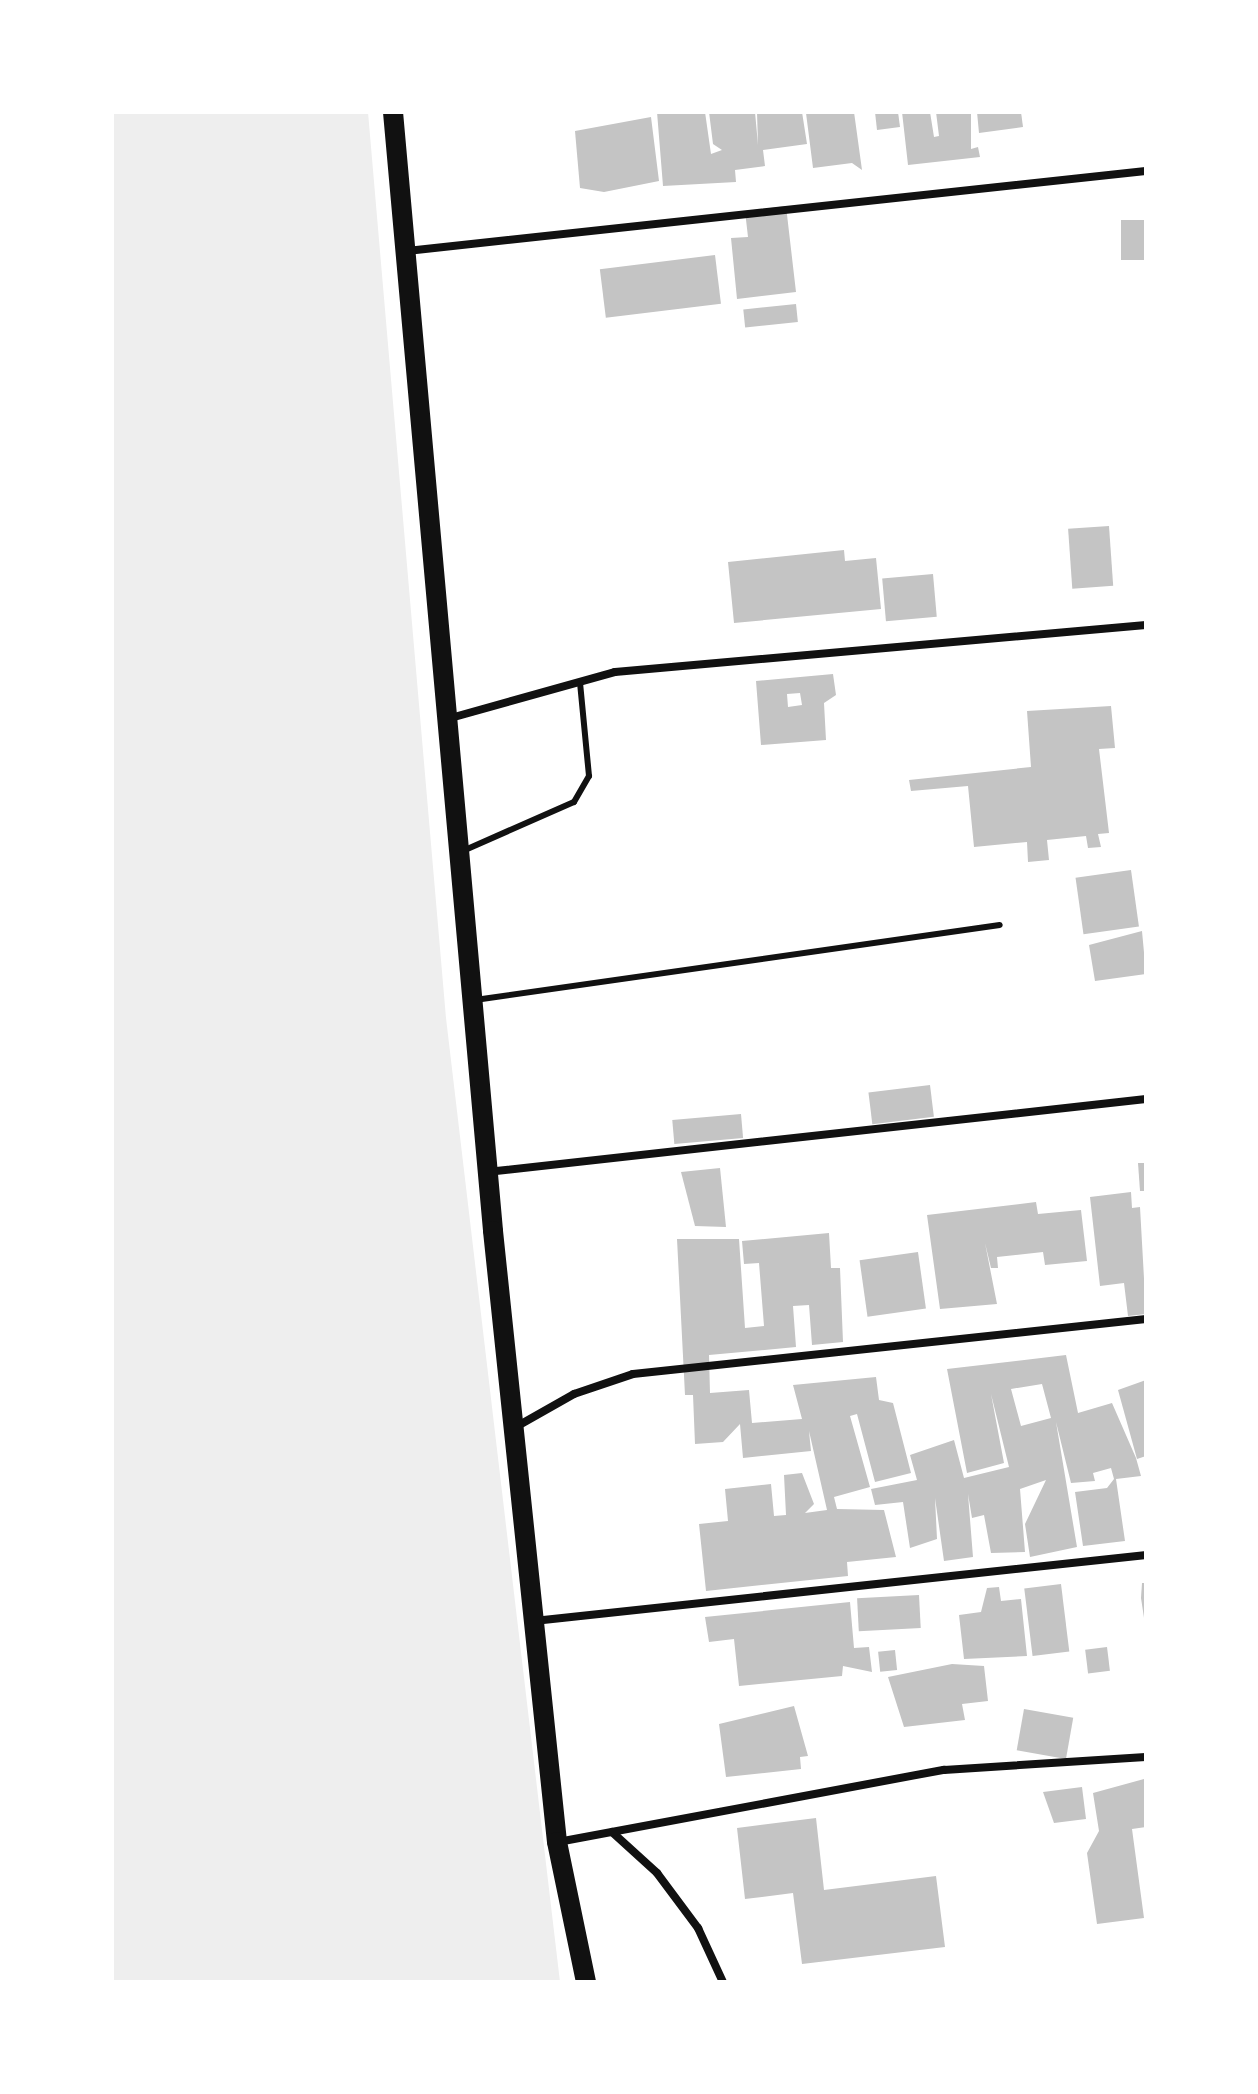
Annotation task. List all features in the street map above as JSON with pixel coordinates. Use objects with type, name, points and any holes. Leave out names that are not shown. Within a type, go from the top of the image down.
[{"type":"main road","points":[[393,112],[487,1172],[557,1842],[586,1982]]},
{"type":"street","points":[[406,252],[1146,171]]},
{"type":"street","points":[[447,719],[615,672],[1146,625]]},
{"type":"street","points":[[487,1172],[1146,1099]]},
{"type":"street","points":[[514,1428],[574,1394],[633,1374],[1146,1319]]},
{"type":"street","points":[[534,1621],[1146,1555]]},
{"type":"street","points":[[557,1842],[944,1770],[1146,1757]]},
{"type":"street","points":[[612,1832],[690,1917],[723,1982]]},
{"type":"lane","points":[[459,853],[574,802],[589,776],[580,682]]},
{"type":"lane","points":[[472,1000],[1000,925]]},
{"type":"shaded area","points":[[112,112],[368,112],[446,1018],[560,1982],[112,1982]]},
{"type":"building","points":[[657,112],[705,112],[711,154],[722,150],[713,144],[709,112],[755,112],[758,145],[757,112],[802,112],[807,144],[763,150],[765,166],[735,170],[736,182],[663,186]]},
{"type":"building","points":[[854,112],[862,170],[852,163],[813,168],[806,113]]},
{"type":"building","points":[[875,112],[898,112],[900,127],[877,130]]},
{"type":"building","points":[[902,112],[930,112],[934,137],[939,136],[936,112],[971,113],[971,149],[978,147],[980,157],[908,165]]},
{"type":"building","points":[[977,112],[1021,112],[1023,127],[979,133]]},
{"type":"building","points":[[651,117],[659,181],[604,192],[580,188],[575,131]]},
{"type":"building","points":[[786,206],[796,292],[737,299],[731,238],[748,237],[745,211]]},
{"type":"building","points":[[1121,220],[1146,220],[1146,260],[1121,260]]},
{"type":"building","points":[[715,255],[721,304],[606,318],[600,269]]},
{"type":"building","points":[[796,304],[798,322],[745,327],[743,310]]},
{"type":"building","points":[[1109,526],[1113,586],[1072,589],[1068,529]]},
{"type":"building","points":[[844,550],[845,561],[876,558],[881,609],[734,623],[728,562]]},
{"type":"building","points":[[933,574],[937,617],[886,621],[882,578]]},
{"type":"building","points":[[833,674],[836,695],[824,703],[826,740],[761,745],[756,681]],"holes":[[[800,693],[802,705],[788,707],[787,694]]]},
{"type":"building","points":[[1111,706],[1115,748],[1099,749],[1109,833],[1098,834],[1101,847],[1088,848],[1086,836],[1047,840],[1049,860],[1028,862],[1027,842],[974,847],[968,786],[911,791],[909,780],[1031,767],[1027,711]]},
{"type":"building","points":[[1131,870],[1139,926],[1083,934],[1076,878]]},
{"type":"building","points":[[1142,931],[1146,974],[1095,981],[1089,945]]},
{"type":"building","points":[[930,1085],[934,1117],[872,1124],[868,1093]]},
{"type":"building","points":[[741,1114],[743,1138],[674,1144],[672,1120]]},
{"type":"building","points":[[1138,1163],[1146,1163],[1146,1191],[1140,1191]]},
{"type":"building","points":[[720,1168],[726,1227],[695,1226],[681,1172]]},
{"type":"building","points":[[1131,1192],[1132,1208],[1140,1207],[1146,1314],[1128,1316],[1124,1283],[1100,1286],[1090,1197]]},
{"type":"building","points":[[1036,1202],[1038,1214],[1081,1210],[1087,1261],[1045,1265],[1043,1252],[997,1257],[998,1268],[991,1268],[985,1243],[997,1304],[940,1309],[927,1215]]},
{"type":"building","points":[[829,1233],[831,1268],[840,1268],[843,1342],[812,1345],[809,1305],[793,1306],[796,1347],[709,1355],[710,1393],[749,1390],[752,1423],[802,1419],[793,1385],[876,1377],[879,1400],[893,1403],[911,1473],[875,1482],[857,1414],[850,1416],[870,1487],[834,1497],[837,1509],[884,1510],[896,1557],[847,1562],[848,1576],[706,1591],[699,1524],[728,1521],[725,1489],[771,1484],[774,1516],[786,1515],[784,1475],[802,1473],[814,1504],[805,1513],[827,1510],[809,1431],[811,1451],[743,1458],[740,1424],[723,1442],[695,1444],[693,1395],[685,1395],[677,1239],[739,1239],[745,1328],[764,1326],[759,1263],[744,1264],[742,1241]]},
{"type":"building","points":[[918,1252],[926,1308],[868,1317],[860,1260]]},
{"type":"building","points":[[1066,1355],[1078,1413],[1112,1403],[1136,1458],[1141,1476],[1116,1479],[1125,1541],[1083,1546],[1075,1492],[1107,1488],[1114,1479],[1111,1468],[1093,1473],[1095,1481],[1071,1483],[1056,1422],[1077,1547],[1030,1557],[1025,1524],[1046,1480],[1020,1489],[1025,1552],[991,1553],[984,1515],[972,1518],[968,1494],[973,1557],[944,1561],[935,1498],[937,1539],[910,1548],[903,1502],[875,1505],[871,1489],[917,1480],[910,1455],[954,1440],[964,1478],[1009,1467],[991,1394],[1004,1463],[967,1473],[947,1369]],"holes":[[[1042,1384],[1051,1418],[1021,1426],[1011,1389]]]},
{"type":"building","points":[[1146,1380],[1146,1456],[1137,1459],[1118,1390]]},
{"type":"building","points":[[1142,1583],[1146,1583],[1146,1631],[1141,1598]]},
{"type":"building","points":[[1061,1584],[1069,1651],[1033,1656],[1024,1589]]},
{"type":"building","points":[[999,1587],[1001,1601],[1021,1599],[1027,1656],[964,1659],[959,1615],[981,1612],[987,1588]]},
{"type":"building","points":[[919,1595],[921,1628],[859,1631],[857,1598]]},
{"type":"building","points":[[850,1602],[854,1648],[869,1647],[872,1672],[843,1666],[842,1676],[739,1686],[734,1639],[709,1642],[705,1617]]},
{"type":"building","points":[[1107,1647],[1110,1671],[1088,1674],[1085,1650]]},
{"type":"building","points":[[895,1650],[897,1670],[880,1672],[878,1652]]},
{"type":"building","points":[[952,1664],[984,1666],[988,1701],[962,1704],[965,1720],[904,1727],[888,1677]]},
{"type":"building","points":[[794,1706],[808,1756],[800,1757],[801,1769],[726,1777],[719,1724]]},
{"type":"building","points":[[1024,1709],[1073,1718],[1066,1759],[1017,1750]]},
{"type":"building","points":[[1144,1779],[1146,1827],[1132,1829],[1144,1918],[1097,1924],[1087,1853],[1099,1831],[1093,1793]]},
{"type":"building","points":[[1082,1787],[1086,1819],[1054,1823],[1043,1792]]},
{"type":"building","points":[[816,1818],[824,1890],[936,1876],[945,1947],[802,1964],[793,1893],[745,1899],[737,1828]]}]
